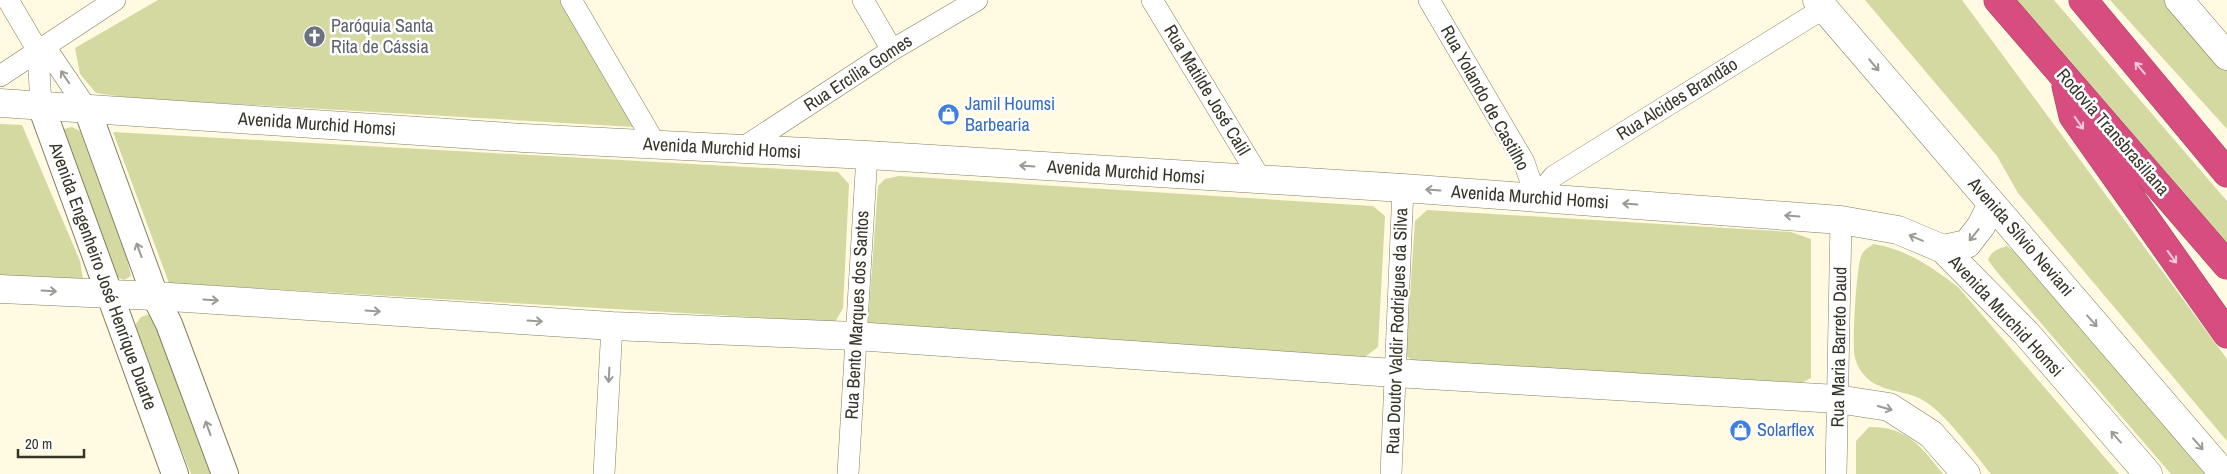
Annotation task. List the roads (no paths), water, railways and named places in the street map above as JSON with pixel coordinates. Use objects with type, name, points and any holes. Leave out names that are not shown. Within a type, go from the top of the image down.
[{"type":"highway","name":"Rodovia Transbrasiliana","points":[[1998,0],[2227,265]]},
{"type":"highway","points":[[2083,0],[2227,172]]},
{"type":"highway","points":[[2064,77],[2073,116],[2227,334]]},
{"type":"highway","points":[[2172,105],[2208,126],[2227,146]]},
{"type":"main road","points":[[2179,0],[2227,56]]},
{"type":"main road","name":"Avenida Sílvio Neviani","points":[[1820,4],[2224,474]]},
{"type":"main road","name":"Avenida Murchid Homsi","points":[[0,103],[656,145],[1403,188],[1841,220],[1898,230],[1943,249],[2026,333],[2148,474]]},
{"type":"main road","points":[[1943,249],[1967,244],[1981,226],[1992,204]]},
{"type":"main road","points":[[0,289],[156,296],[612,326],[855,336],[1394,373],[1837,399],[1889,407],[1930,434],[1966,474]]},
{"type":"street","points":[[8,0],[38,50],[41,106]]},
{"type":"street","points":[[0,76],[116,0]]},
{"type":"street","points":[[571,0],[656,145]]},
{"type":"street","points":[[863,0],[892,50]]},
{"type":"street","name":"Rua Ercília Gomes","points":[[741,149],[892,50],[977,0]]},
{"type":"street","name":"Rua Matilde José Calil","points":[[1152,0],[1261,180]]},
{"type":"street","name":"Rua Yolando de Castilho","points":[[1429,0],[1524,162],[1536,197]]},
{"type":"street","name":"Rua Alcides Brandão","points":[[1536,197],[1554,176],[1820,4]]},
{"type":"street","points":[[38,50],[52,57],[87,109],[156,296],[169,324],[225,474]]},
{"type":"street","name":"Avenida Engenheiro José Henrique Duarte","points":[[41,106],[175,474]]},
{"type":"street","name":"Rua Bento Marques dos Santos","points":[[848,474],[866,156]]},
{"type":"street","name":"Rua Doutor Valdir Rodrigues da Silva","points":[[1390,474],[1403,188]]},
{"type":"street","name":"Rua Maria Barreto Daud","points":[[1836,474],[1841,220]]},
{"type":"street","points":[[604,474],[612,326]]},
{"type":"place","name":"Paróquia Santa Rita de Cássia","points":[[315,36]]},
{"type":"place","name":"Jamil Houmsi Barbearia","points":[[949,114]]},
{"type":"place","name":"Solarflex","points":[[1741,430]]}]
